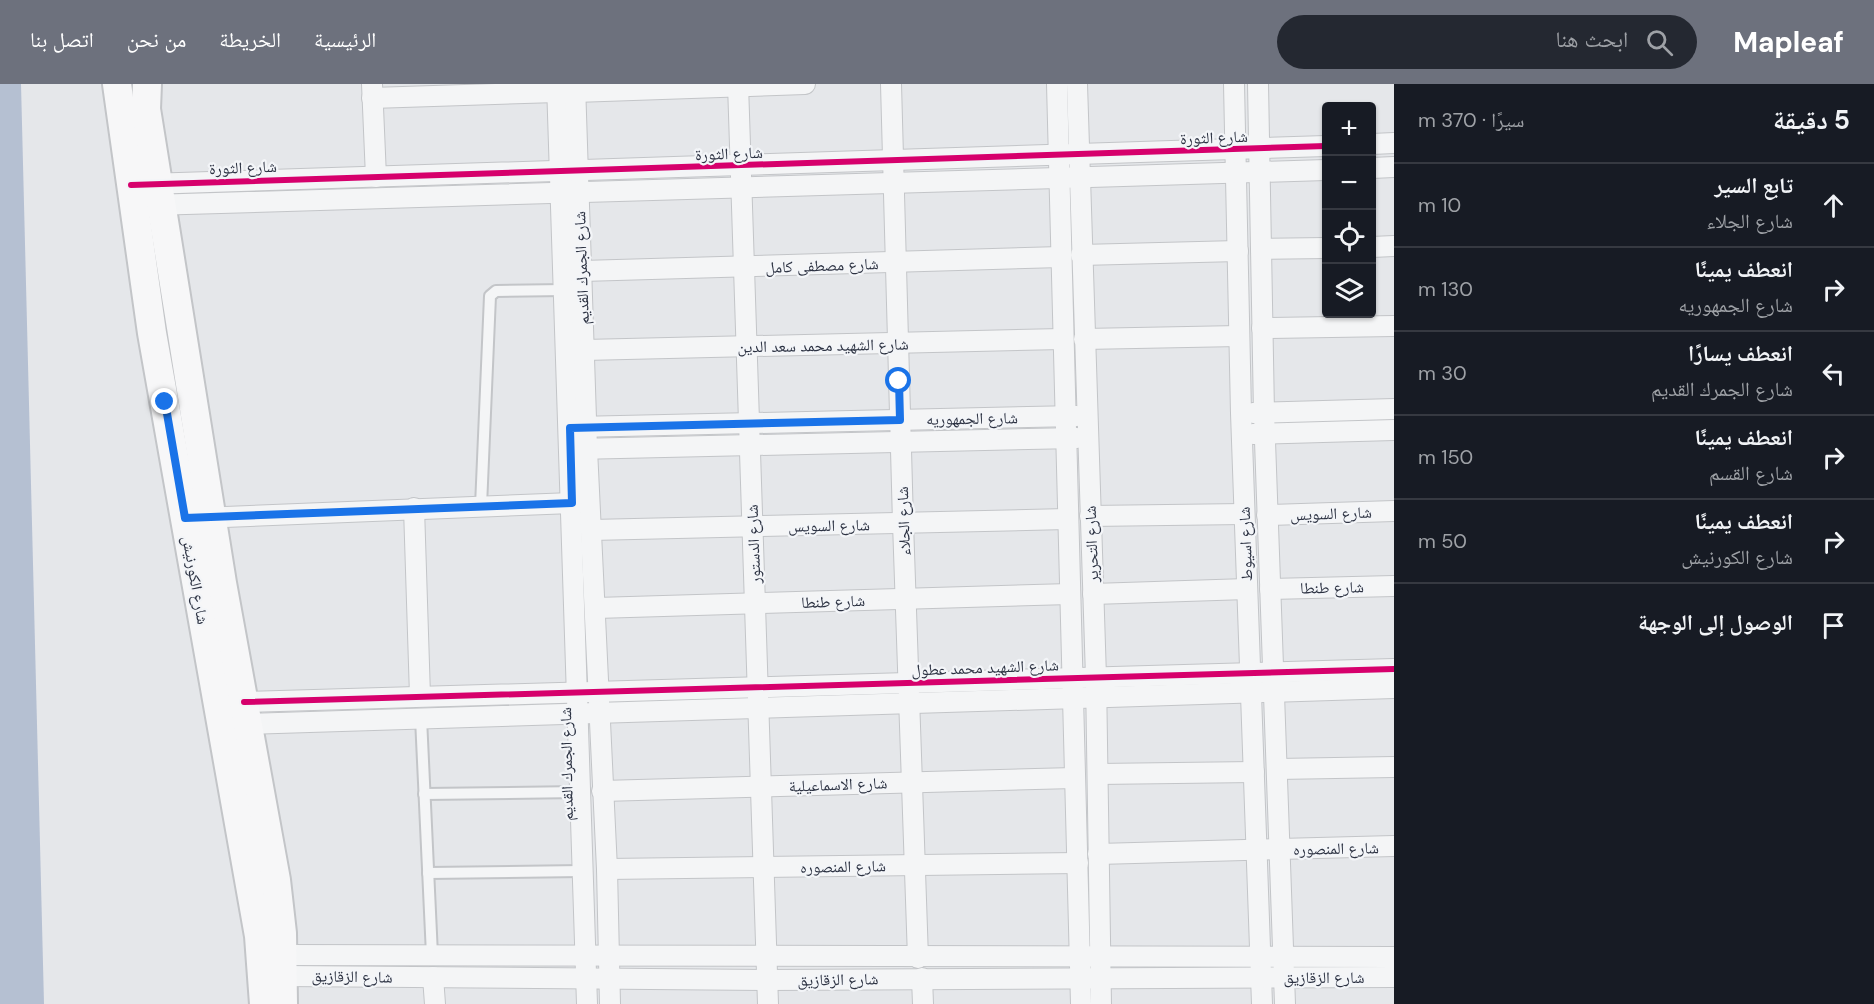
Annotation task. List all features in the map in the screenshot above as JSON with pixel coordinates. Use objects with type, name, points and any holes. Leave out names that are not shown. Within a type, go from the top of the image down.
[{"type":"main road","name":"شارع الكورنيش","points":[[117,84],[146,195],[198,518],[234,714],[276,880],[272,965],[264,1004]]},
{"type":"main road","name":"شارع الكورنيش","points":[[146,195],[147,84]]},
{"type":"main road","name":"شارع الكورنيش","points":[[272,965],[283,1004]]},
{"type":"street","points":[[376,177],[372,91],[805,84]]},
{"type":"street","name":"شارع الجلاء","points":[[891,84],[900,442],[914,782],[918,958]]},
{"type":"street","name":"شارع التحرير","points":[[1057,84],[1064,416],[1078,863],[1090,958],[1100,978],[1101,1004]]},
{"type":"street","name":"شارع التحرير","points":[[1077,84],[1098,774],[1098,854],[1090,958],[1080,978],[1081,1004]]},
{"type":"street","name":"شارع اسيوط","points":[[1234,84],[1241,434],[1262,1004]]},
{"type":"street","name":"شارع اسيوط","points":[[1257,84],[1264,433],[1284,1004]]},
{"type":"street","name":"شارع الدستور","points":[[738,85],[768,1004]]},
{"type":"street","name":"شارع الجمرك القديم","points":[[566,88],[570,193],[565,290],[579,449],[591,530],[596,608],[610,1004]]},
{"type":"street","points":[[1376,144],[1394,143]]},
{"type":"street","name":"شارع الثورة","points":[[146,195],[376,177],[893,162],[1322,146]]},
{"type":"street","points":[[1376,168],[1394,167]]},
{"type":"street","name":"شارع الثورة","points":[[146,195],[570,193],[1322,170]]},
{"type":"street","name":"شارع الجمرك القديم","points":[[570,193],[582,271],[584,350],[578,428]]},
{"type":"street","points":[[1376,247],[1394,246]]},
{"type":"street","points":[[1261,249],[1322,248]]},
{"type":"street","points":[[1082,255],[1238,251]]},
{"type":"street","name":"شارع مصطفى كامل","points":[[582,271],[1061,257]]},
{"type":"street","points":[[1262,328],[1394,326]]},
{"type":"street","points":[[1084,339],[1239,336]]},
{"type":"street","name":"شارع الشهيد محمد سعد الدين","points":[[584,350],[1062,339]]},
{"type":"street","points":[[1241,413],[1394,409]]},
{"type":"street","name":"شارع الجمهوريه","points":[[578,428],[1086,416]]},
{"type":"street","points":[[1241,434],[1394,430]]},
{"type":"street","name":"شارع الجمهوريه","points":[[579,449],[1087,438]]},
{"type":"street","name":"شارع الجمرك القديم","points":[[579,449],[572,503],[587,1004]]},
{"type":"street","points":[[198,518],[572,503]]},
{"type":"street","points":[[414,508],[420,696]]},
{"type":"street","name":"شارع السويس","points":[[1267,515],[1394,511]]},
{"type":"street","points":[[1090,516],[1244,514]]},
{"type":"street","name":"شارع السويس","points":[[591,530],[1067,519]]},
{"type":"street","name":"شارع طنطا","points":[[1270,589],[1394,586]]},
{"type":"street","points":[[1093,594],[1247,589]]},
{"type":"street","name":"شارع طنطا","points":[[596,608],[1070,594]]},
{"type":"street","name":"شارع الشهيد محمد عطول","points":[[1273,682],[1394,669]]},
{"type":"street","name":"شارع الشهيد محمد عطول","points":[[234,714],[420,696],[1096,677],[1394,688]]},
{"type":"street","name":"شارع الشهيد محمد عطول","points":[[234,714],[421,718],[759,708],[1096,697],[1250,682]]},
{"type":"street","points":[[1277,769],[1394,767]]},
{"type":"street","points":[[1098,774],[1254,772]]},
{"type":"street","name":"شارع الاسماعيلية","points":[[602,790],[1074,778]]},
{"type":"street","name":"شارع المنصوره","points":[[1098,854],[1394,846]]},
{"type":"street","name":"شارع المنصوره","points":[[607,869],[1078,863]]},
{"type":"street","name":"شارع الزقازيق","points":[[272,965],[432,955],[1090,958],[1262,967],[1284,977],[1394,977]]},
{"type":"street","name":"شارع الزقازيق","points":[[272,965],[433,977],[768,980],[1100,978],[1262,967],[1283,957],[1394,957]]},
{"type":"street","points":[[433,977],[435,1004]]},
{"type":"street","points":[[922,978],[923,1004]]},
{"type":"lane","points":[[481,506],[490,296],[496,291],[565,290]]},
{"type":"lane","points":[[421,718],[432,955]]},
{"type":"lane","points":[[424,794],[580,792]]},
{"type":"lane","points":[[428,873],[582,871]]},
{"type":"water","points":[[0,84],[21,84],[44,1004],[0,1004]]},
{"type":"cycle path","points":[[131,185],[1322,146]]},
{"type":"cycle path","points":[[244,702],[1394,669]]},
{"type":"route","points":[[165,402],[185,518],[572,503],[570,428],[900,420],[899,381]]}]
